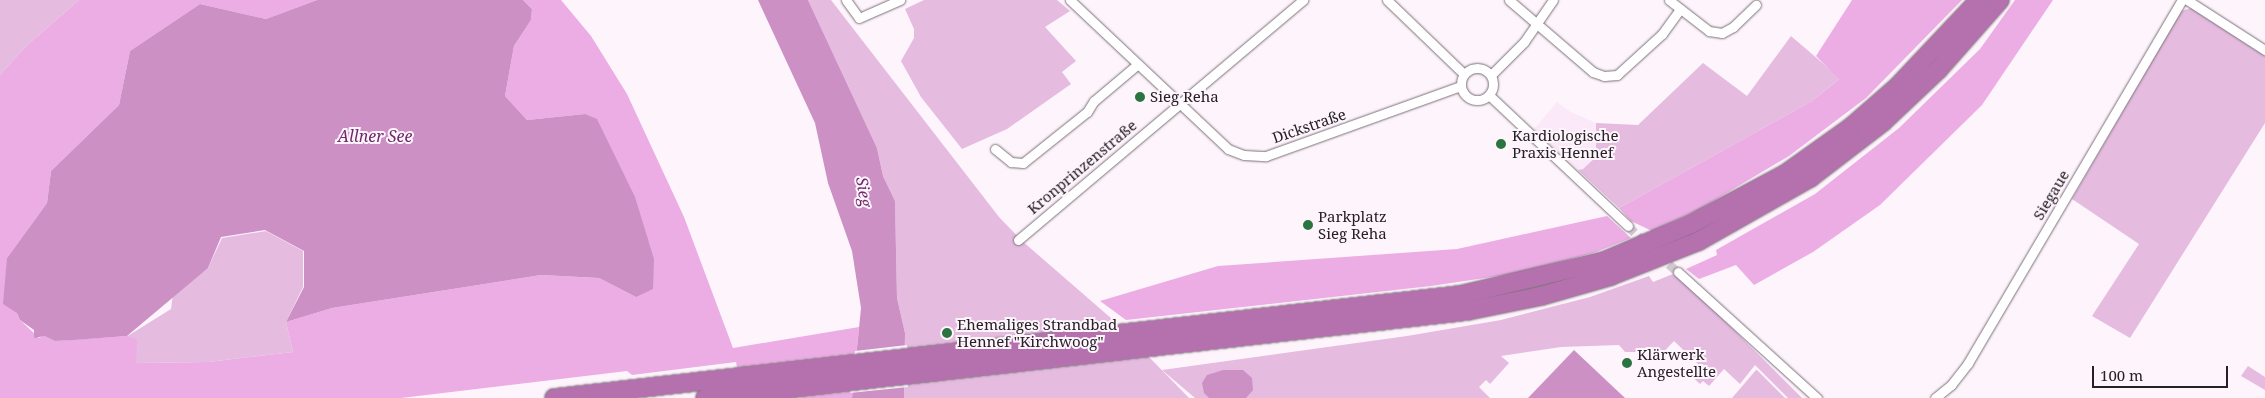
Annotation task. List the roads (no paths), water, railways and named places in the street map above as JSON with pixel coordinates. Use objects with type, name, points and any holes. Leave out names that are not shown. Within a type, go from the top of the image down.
[{"type":"highway","points":[[554,398],[644,386],[1460,295],[1536,279],[1612,258],[1692,224],[1794,168],[1851,127],[1898,86],[1979,0]]},
{"type":"highway","points":[[705,398],[1144,350],[1467,311],[1541,296],[1611,276],[1699,241],[1810,178],[1883,122],[1939,69],[2000,0]]},
{"type":"street","points":[[846,0],[859,18],[900,0]]},
{"type":"street","name":"Dickstraße","points":[[1070,0],[1228,149],[1244,155],[1266,156],[1460,86]]},
{"type":"street","name":"Kronprinzenstraße","points":[[1018,240],[1303,0]]},
{"type":"street","points":[[1387,0],[1464,74]]},
{"type":"street","points":[[1509,0],[1592,72],[1604,76],[1617,75],[1662,34],[1680,9]]},
{"type":"street","points":[[1491,76],[1538,24],[1553,0]]},
{"type":"street","points":[[1669,0],[1709,31],[1722,33],[1733,27],[1756,6]]},
{"type":"street","name":"Siegaue","points":[[1935,398],[1951,385],[1968,363],[2182,0]]},
{"type":"street","points":[[2187,0],[2265,50]]},
{"type":"street","points":[[995,149],[1011,162],[1023,163],[1087,112],[1094,101],[1138,64]]},
{"type":"street","points":[[1478,68],[1491,76],[1493,88],[1489,95],[1481,100],[1472,100],[1460,86],[1464,74],[1478,68]]},
{"type":"street","points":[[1489,95],[1628,226]]},
{"type":"street","points":[[1678,272],[1816,398]]},
{"type":"water","name":"Allner See","points":[[317,0],[523,0],[532,9],[531,20],[514,46],[505,96],[527,120],[585,114],[597,119],[635,197],[654,259],[653,289],[636,297],[599,278],[541,275],[332,308],[286,322],[304,287],[304,251],[265,230],[221,237],[208,268],[127,336],[55,341],[45,336],[34,338],[34,330],[20,320],[17,313],[3,304],[7,258],[47,203],[51,171],[119,105],[130,51],[200,4],[266,19]]},
{"type":"water","name":"Sieg","points":[[758,0],[808,0],[877,148],[883,176],[895,201],[897,298],[905,333],[904,398],[852,398],[861,308],[852,251],[828,183],[815,123]]},
{"type":"water","points":[[1574,350],[1625,398],[1528,398]]},
{"type":"water","points":[[1223,370],[1243,370],[1252,378],[1253,390],[1246,398],[1209,398],[1204,393],[1202,383],[1207,375]]},
{"type":"tunnel","points":[[1628,226],[1648,245]]},
{"type":"tunnel","points":[[1659,255],[1678,272]]},
{"type":"place","name":"Sieg Reha","points":[[1140,97]]},
{"type":"place","name":"Kardiologische Praxis Hennef","points":[[1501,144]]},
{"type":"place","name":"Parkplatz Sieg Reha","points":[[1308,225]]},
{"type":"place","name":"Ehemaliges Strandbad Hennef \"Kirchwoog\"","points":[[947,333]]},
{"type":"place","name":"Klärwerk Angestellte","points":[[1627,363]]}]
